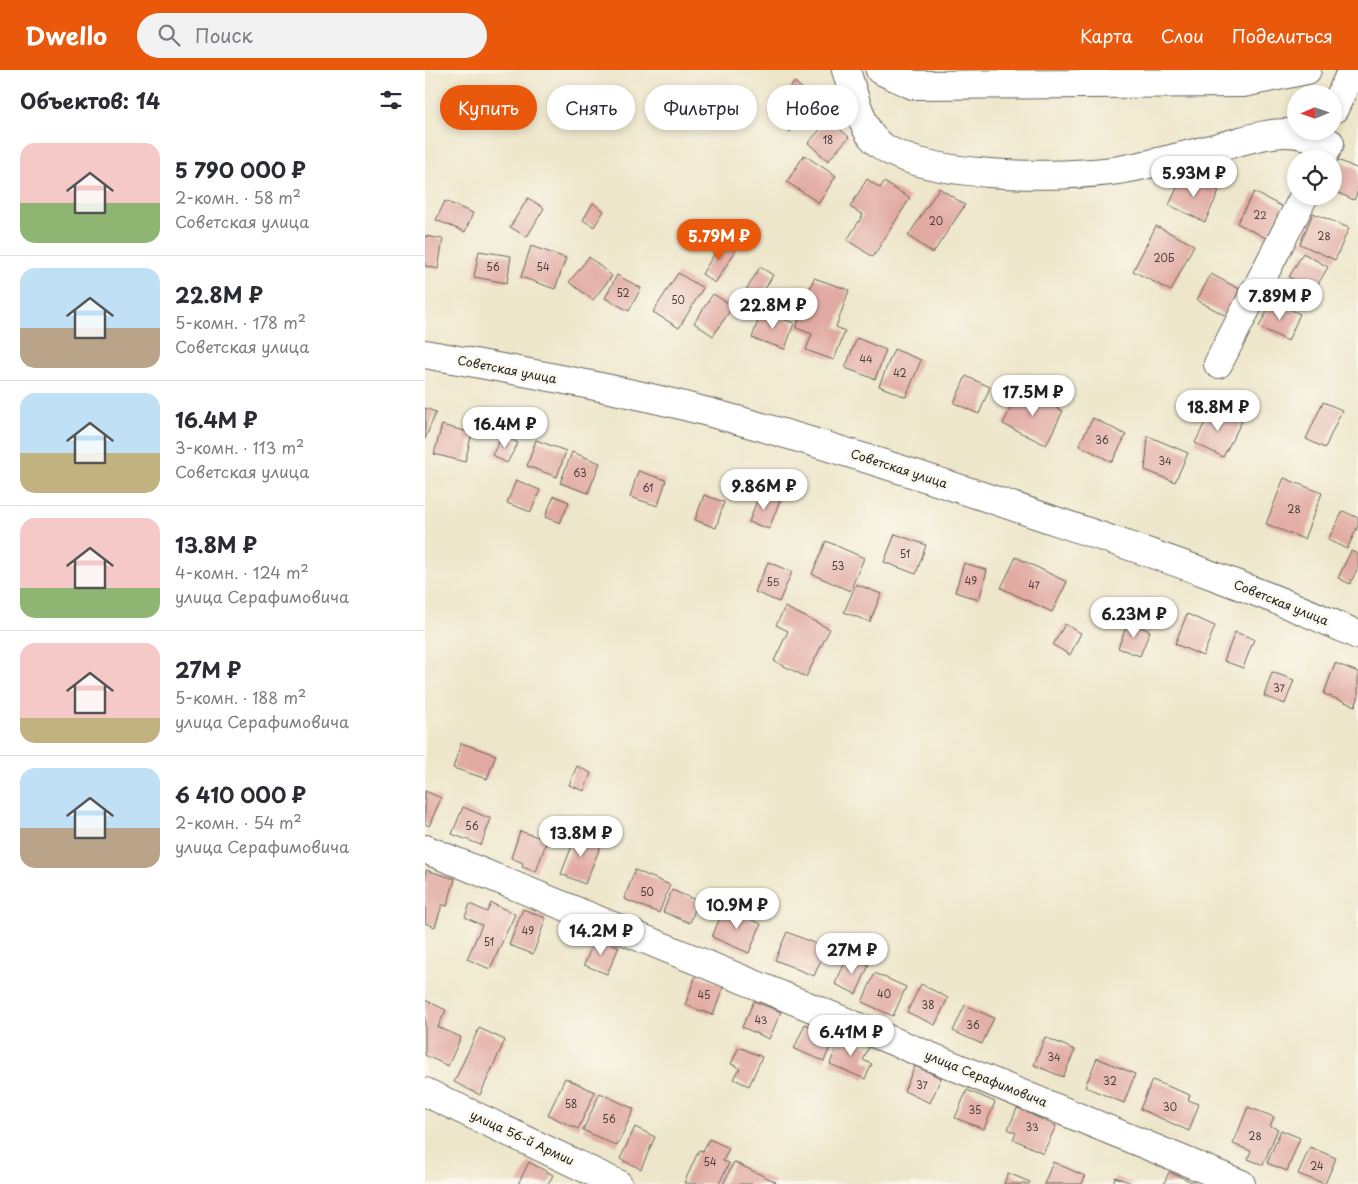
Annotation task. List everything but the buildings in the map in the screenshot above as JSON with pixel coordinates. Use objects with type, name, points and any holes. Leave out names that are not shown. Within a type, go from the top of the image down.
[{"type":"street","points":[[846,70],[871,136],[881,146],[916,161],[946,168],[1010,174],[1095,172],[1171,159],[1268,134],[1287,133],[1322,143]]},
{"type":"street","points":[[880,70],[913,85],[933,85],[1243,83],[1307,70]]},
{"type":"street","points":[[1343,90],[1352,70]]},
{"type":"street","points":[[1218,364],[1299,205]]},
{"type":"street","name":"Советская улица","points":[[425,354],[677,405],[870,458],[1259,593],[1358,635]]},
{"type":"street","name":"улица Серафимовича","points":[[425,849],[1241,1184]]},
{"type":"street","name":"улица 56-й Армии","points":[[425,1092],[618,1184]]}]
